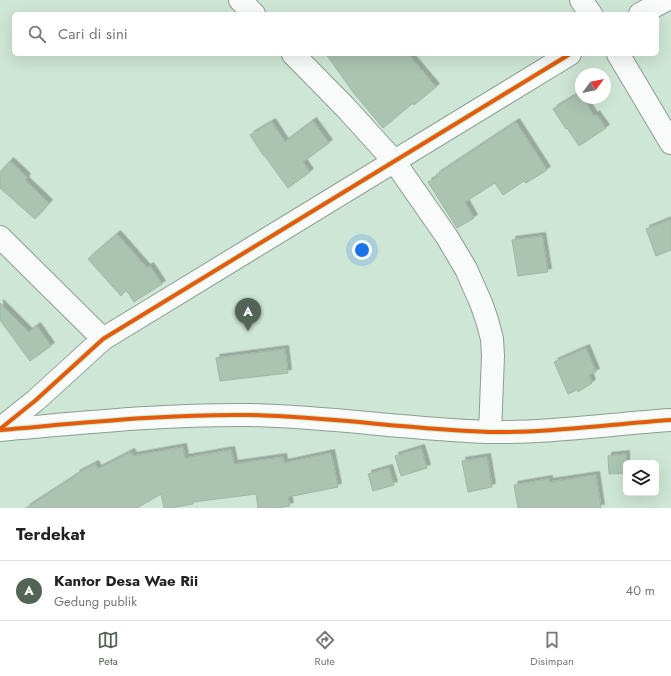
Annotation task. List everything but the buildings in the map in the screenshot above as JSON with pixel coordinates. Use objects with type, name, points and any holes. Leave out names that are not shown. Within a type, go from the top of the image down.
[{"type":"street","points":[[240,0],[252,12]]},
{"type":"street","points":[[581,0],[590,12]]},
{"type":"street","points":[[644,12],[666,0]]},
{"type":"street","points":[[295,56],[346,108],[394,161],[447,237],[466,269],[487,320],[492,339],[493,356],[490,432]]},
{"type":"street","points":[[0,430],[36,400],[103,339],[567,56]]},
{"type":"street","points":[[619,56],[671,143]]},
{"type":"street","points":[[0,236],[103,339]]},
{"type":"street","points":[[0,430],[164,416],[248,415],[316,418],[420,428],[490,432],[551,430],[671,420]]},
{"type":"cycle path","points":[[0,429],[36,400],[103,339],[567,56]]},
{"type":"cycle path","points":[[0,430],[125,420],[219,415],[280,416],[489,432],[558,430],[671,420]]},
{"type":"place","name":"Kantor Desa Wae Rii","points":[[248,331]]}]
